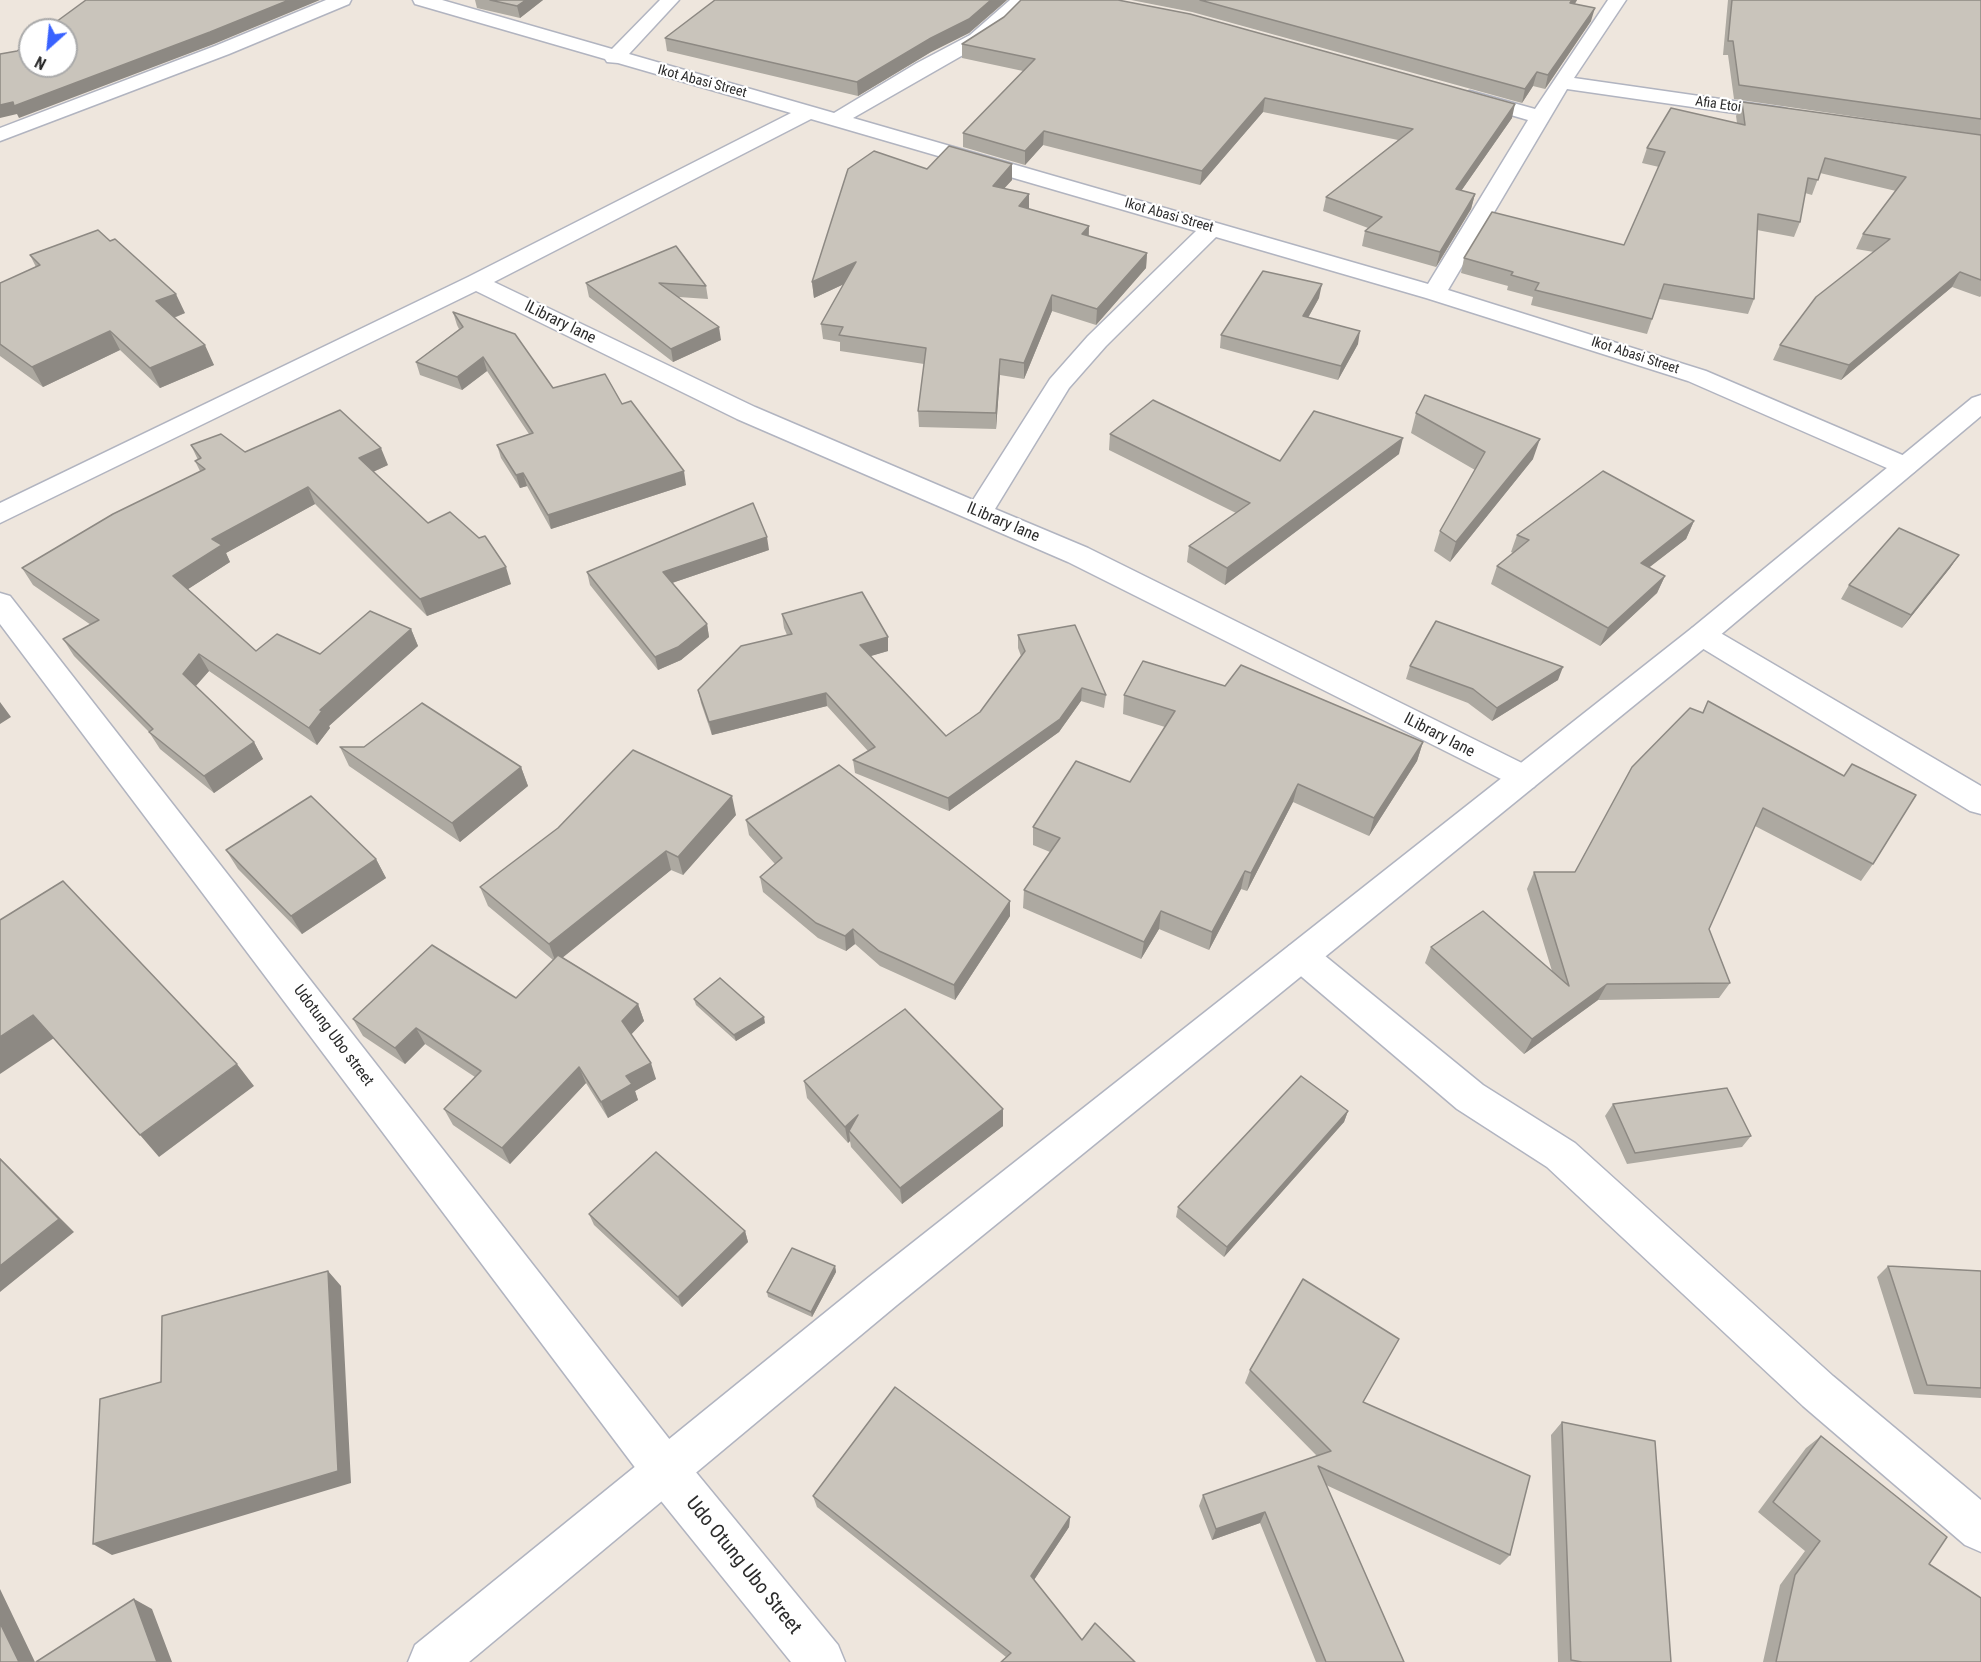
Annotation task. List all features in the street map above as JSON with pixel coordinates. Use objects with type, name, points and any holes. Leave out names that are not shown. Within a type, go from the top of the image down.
[{"type":"street","points":[[0,135],[222,50],[342,0]]},
{"type":"street","name":"Ikot Abasi Street","points":[[422,0],[614,58],[811,111],[1434,293],[1697,376],[1905,466]]},
{"type":"street","points":[[614,58],[670,0]]},
{"type":"street","points":[[838,119],[924,67],[977,39],[996,26],[1021,0]]},
{"type":"street","points":[[1434,293],[1561,82],[1617,0]]},
{"type":"street","name":"Afia Etoi","points":[[1561,82],[1806,117]]},
{"type":"street","points":[[1450,92],[1540,117]]},
{"type":"street","points":[[0,514],[476,282],[811,111]]},
{"type":"street","points":[[979,513],[1059,384],[1097,341],[1212,228]]},
{"type":"street","name":"lLibrary lane","points":[[476,282],[746,413],[1078,555],[1523,778]]},
{"type":"street","points":[[432,1662],[883,1291],[1701,635],[1905,466],[1977,411]]},
{"type":"street","name":"Udotung Ubo street","points":[[0,603],[666,1470]]},
{"type":"street","points":[[1701,635],[1981,802]]},
{"type":"street","points":[[1301,956],[1470,1097],[1561,1155],[1818,1391],[1981,1529]]},
{"type":"street","name":"Udo Otung Ubo Street","points":[[666,1470],[821,1662]]},
{"type":"building","points":[[86,0],[289,0],[14,106],[13,102],[0,105],[0,54],[18,50],[18,78],[78,78],[78,18],[61,18]]},
{"type":"building","points":[[490,0],[526,0],[517,6]]},
{"type":"building","points":[[715,0],[991,0],[969,19],[931,38],[857,82],[665,38]]},
{"type":"building","points":[[1021,0],[1118,0],[1190,14],[1515,104],[1456,189],[1475,194],[1440,252],[1365,231],[1382,217],[1326,197],[1413,129],[1265,98],[1202,171],[1044,131],[1025,151],[963,133],[1035,59],[962,44],[1004,17]]},
{"type":"building","points":[[1200,0],[1572,0],[1570,3],[1595,8],[1548,75],[1537,72],[1525,89]]},
{"type":"building","points":[[1732,0],[1981,0],[1981,119],[1739,85],[1733,41],[1728,41]]},
{"type":"building","points":[[1742,102],[1981,135],[1981,280],[1960,272],[1849,365],[1780,345],[1816,297],[1890,239],[1863,234],[1906,177],[1825,158],[1818,180],[1808,178],[1800,222],[1758,214],[1754,299],[1664,284],[1652,319],[1535,290],[1539,283],[1511,275],[1513,272],[1464,258],[1492,212],[1624,245],[1665,152],[1647,148],[1671,108],[1745,125]]},
{"type":"building","points":[[949,146],[1012,164],[993,186],[1029,194],[1019,206],[1089,226],[1082,234],[1147,253],[1097,309],[1052,295],[1024,363],[1000,359],[996,413],[918,411],[926,348],[839,335],[843,327],[821,324],[856,262],[812,282],[848,169],[874,151],[927,169]]},
{"type":"building","points":[[98,230],[110,241],[115,239],[176,294],[156,301],[205,345],[150,368],[110,331],[32,367],[0,344],[0,283],[40,265],[30,255]]},
{"type":"building","points":[[676,246],[706,286],[659,283],[719,327],[671,349],[586,283]]},
{"type":"building","points":[[1263,271],[1322,284],[1303,316],[1360,331],[1341,366],[1221,335]]},
{"type":"building","points":[[453,312],[515,334],[553,388],[605,374],[622,404],[631,401],[684,471],[548,515],[523,473],[516,475],[497,445],[533,433],[483,357],[457,377],[416,362],[463,327]]},
{"type":"building","points":[[1425,395],[1540,439],[1456,542],[1440,531],[1485,452],[1416,413]]},
{"type":"building","points":[[1153,400],[1280,461],[1314,411],[1403,438],[1227,568],[1189,546],[1250,503],[1110,434]]},
{"type":"building","points":[[340,410],[381,448],[359,458],[428,523],[450,512],[479,538],[485,536],[506,567],[420,599],[308,487],[212,539],[222,545],[173,576],[256,651],[277,634],[320,654],[370,611],[411,629],[320,710],[322,711],[309,728],[199,654],[183,674],[254,742],[204,776],[149,732],[153,729],[63,639],[99,620],[22,568],[113,514],[205,469],[195,461],[201,458],[191,445],[221,434],[245,452]]},
{"type":"building","points":[[1603,471],[1694,521],[1641,563],[1665,576],[1608,628],[1497,566],[1529,540],[1517,535]]},
{"type":"building","points":[[753,503],[767,537],[663,572],[707,624],[678,647],[655,657],[587,572]]},
{"type":"building","points":[[1899,528],[1959,555],[1911,615],[1849,585]]},
{"type":"building","points":[[862,592],[888,637],[860,645],[946,736],[980,712],[1025,651],[1018,635],[1075,625],[1106,695],[1082,688],[1060,719],[948,798],[853,760],[875,747],[826,693],[709,722],[698,690],[741,646],[792,634],[782,614]]},
{"type":"building","points":[[1436,621],[1563,667],[1497,708],[1473,689],[1410,666]]},
{"type":"building","points":[[1143,661],[1225,686],[1241,665],[1423,742],[1374,818],[1298,784],[1251,873],[1245,871],[1212,932],[1161,911],[1144,942],[1024,890],[1060,838],[1033,827],[1076,761],[1130,782],[1175,711],[1124,695]]},
{"type":"building","points":[[1708,701],[1844,776],[1852,764],[1916,795],[1873,864],[1763,808],[1709,929],[1730,983],[1607,984],[1532,1039],[1431,947],[1483,911],[1569,986],[1534,872],[1575,872],[1632,767],[1690,708],[1703,713]]},
{"type":"building","points":[[422,703],[521,767],[452,823],[340,747],[364,747]]},
{"type":"building","points":[[633,750],[732,796],[678,857],[666,851],[549,944],[480,887],[558,828]]},
{"type":"building","points":[[839,765],[1010,901],[954,985],[879,951],[853,929],[845,936],[816,923],[760,877],[782,858],[746,820]]},
{"type":"building","points":[[311,796],[376,859],[291,916],[226,850]]},
{"type":"building","points":[[63,881],[237,1064],[140,1135],[33,1015],[0,1037],[0,920]]},
{"type":"building","points":[[432,945],[516,998],[558,955],[638,1004],[622,1021],[651,1063],[626,1076],[632,1084],[601,1102],[579,1067],[502,1148],[444,1109],[481,1071],[416,1028],[395,1048],[353,1019]]},
{"type":"building","points":[[720,978],[764,1017],[734,1035],[694,999]]},
{"type":"building","points":[[905,1009],[1003,1109],[900,1188],[849,1131],[858,1115],[845,1127],[804,1081]]},
{"type":"building","points":[[1301,1076],[1348,1111],[1227,1247],[1178,1207]]},
{"type":"building","points":[[1727,1088],[1751,1136],[1635,1153],[1613,1104]]},
{"type":"building","points":[[656,1152],[745,1231],[678,1297],[589,1214]]},
{"type":"building","points":[[0,1159],[59,1219],[0,1266]]},
{"type":"building","points":[[792,1248],[835,1266],[811,1312],[767,1292]]},
{"type":"building","points":[[1888,1266],[1981,1271],[1981,1388],[1927,1385]]},
{"type":"building","points":[[328,1271],[338,1471],[93,1544],[100,1399],[161,1382],[162,1316]]},
{"type":"building","points":[[1303,1279],[1399,1339],[1363,1402],[1530,1476],[1510,1555],[1318,1466],[1404,1662],[1326,1662],[1265,1512],[1216,1529],[1203,1495],[1331,1451],[1250,1370]]},
{"type":"building","points":[[895,1387],[1070,1517],[1031,1576],[1082,1640],[1095,1623],[1135,1662],[1001,1662],[1011,1653],[813,1496]]},
{"type":"building","points":[[1562,1422],[1655,1441],[1671,1662],[1571,1660]]},
{"type":"building","points":[[1821,1436],[1947,1537],[1929,1564],[1981,1598],[1981,1662],[1776,1662],[1795,1575],[1820,1541],[1773,1502]]},
{"type":"building","points":[[134,1599],[157,1662],[36,1662]]},
{"type":"building","points":[[0,1623],[19,1662],[0,1662]]}]
